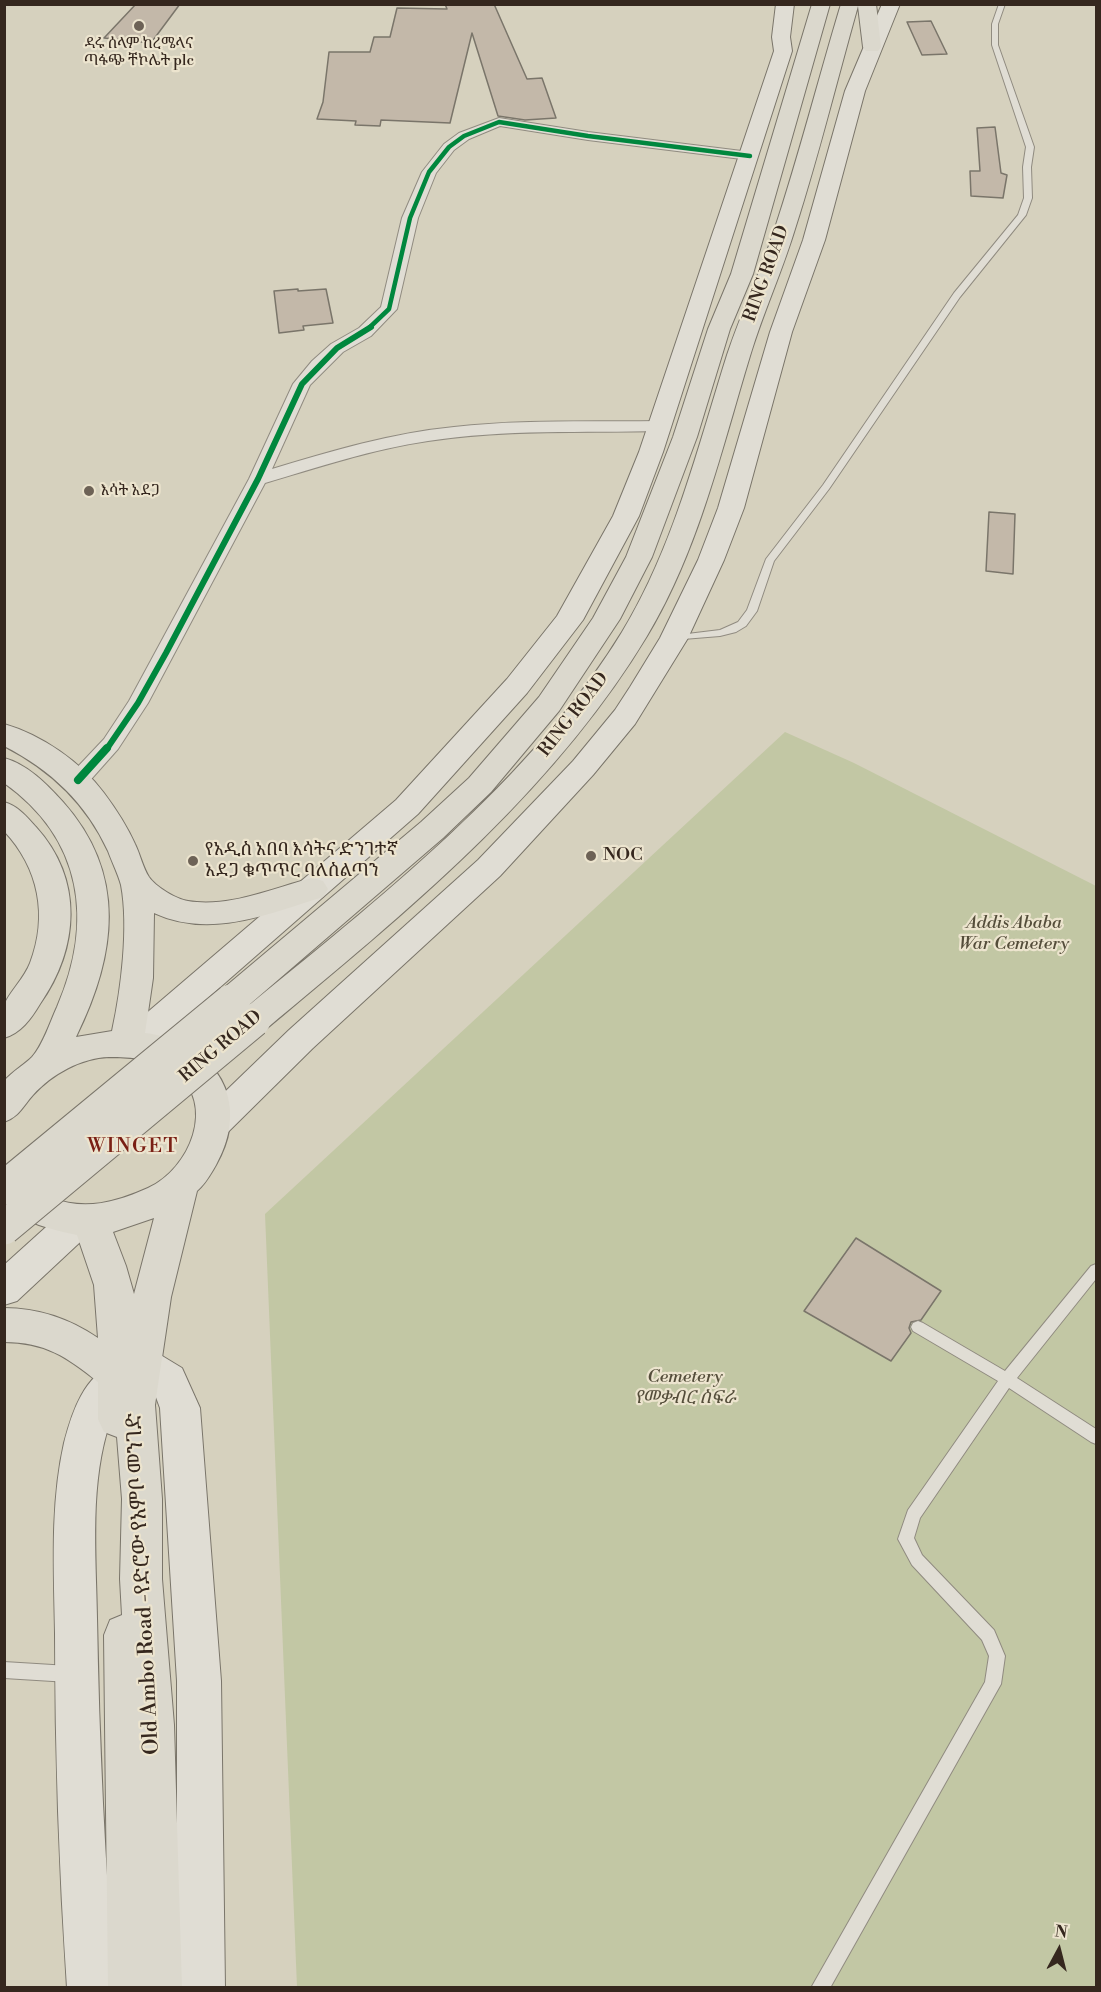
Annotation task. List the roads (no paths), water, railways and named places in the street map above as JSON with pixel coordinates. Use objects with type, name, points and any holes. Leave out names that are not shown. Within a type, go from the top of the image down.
[{"type":"main road","points":[[783,51],[781,37],[785,4]]},
{"type":"main road","points":[[130,1043],[224,968],[416,798],[517,686],[569,620],[626,516],[660,426],[783,51],[804,4]]},
{"type":"main road","name":"RING ROAD","points":[[4,1228],[332,955],[492,810],[578,716],[633,635],[661,586],[703,481],[748,329],[783,234],[821,4]]},
{"type":"main road","name":"RING ROAD","points":[[4,1188],[231,1001],[432,830],[480,786],[549,704],[606,619],[639,557],[685,437],[719,329],[742,274],[775,167],[850,4]]},
{"type":"main road","points":[[867,4],[872,47]]},
{"type":"main road","name":"RING ROAD","points":[[216,1122],[308,1032],[489,868],[583,768],[625,717],[674,638],[711,560],[731,508],[781,332],[814,240],[855,92],[891,4]]},
{"type":"main road","points":[[4,734],[35,748],[78,780],[106,816],[118,839],[136,884],[140,935],[130,1043]]},
{"type":"main road","points":[[4,768],[47,803],[67,829],[87,863],[93,895],[94,934],[88,965],[64,1030],[45,1065]]},
{"type":"main road","points":[[4,812],[34,846],[49,875],[56,923],[48,964],[38,985],[25,1005],[4,1026]]},
{"type":"main road","points":[[136,884],[166,906],[185,911],[204,912],[225,912],[312,889]]},
{"type":"main road","points":[[4,1108],[25,1080],[45,1065],[89,1047],[130,1043],[157,1048],[177,1056],[194,1068],[207,1084],[214,1102],[216,1122],[213,1139],[206,1156],[180,1186],[161,1200],[139,1211],[114,1217],[85,1220],[55,1215],[33,1207],[15,1194],[4,1180]]},
{"type":"main road","name":"Old Ambo Road -የድሮው የአምቦ መንገድ","points":[[132,1988],[122,1484],[124,1372],[152,1297],[180,1186]]},
{"type":"main road","points":[[4,1289],[85,1220]]},
{"type":"main road","name":"Old Ambo Road -የድሮው የአምቦ መንገድ","points":[[85,1220],[107,1264],[114,1293],[118,1340],[124,1372],[135,1405],[142,1499],[141,1579],[152,1725],[158,1988]]},
{"type":"main road","points":[[4,1325],[28,1325],[55,1332],[124,1372],[168,1380],[180,1408],[199,1682],[201,1988]]},
{"type":"main road","points":[[91,1988],[83,1886],[75,1526],[82,1455],[91,1419],[98,1400],[124,1372]]},
{"type":"street","points":[[78,780],[111,744],[138,703],[258,479],[302,384],[337,348],[364,332],[389,309],[410,218],[429,172],[449,147],[464,136],[499,122],[588,136],[750,156]]},
{"type":"street","points":[[258,479],[394,441],[453,432],[660,426]]},
{"type":"lane","points":[[674,638],[720,633],[742,624],[752,611],[769,561],[816,502],[957,295],[1022,215],[1028,198],[1030,147],[995,45],[995,24],[1002,4]]},
{"type":"lane","points":[[820,1988],[993,1684],[997,1656],[988,1635],[916,1560],[906,1539],[913,1515],[1007,1379],[1096,1270]]},
{"type":"lane","points":[[918,1327],[1007,1379],[1096,1437]]},
{"type":"lane","points":[[4,1670],[77,1674]]},
{"type":"place","name":"ዳሩ ሰላም ከረሜላና ጣፋጭ ቸኮሌት plc","points":[[139,26]]},
{"type":"place","name":"እሳት አደጋ","points":[[89,491]]},
{"type":"place","name":"NOC","points":[[591,856]]},
{"type":"place","name":"የአዲስ አበባ እሳትና ድንገተኛ አደጋ ቁጥጥር ባለስልጣን","points":[[193,861]]},
{"type":"district","name":"WINGET","points":[[133,1147]]},
{"type":"park label","name":"Addis Ababa War Cemetery","points":[[1014,934]]},
{"type":"park label","name":"Cemetery የመቃብር ስፍራ","points":[[685,1388]]}]
